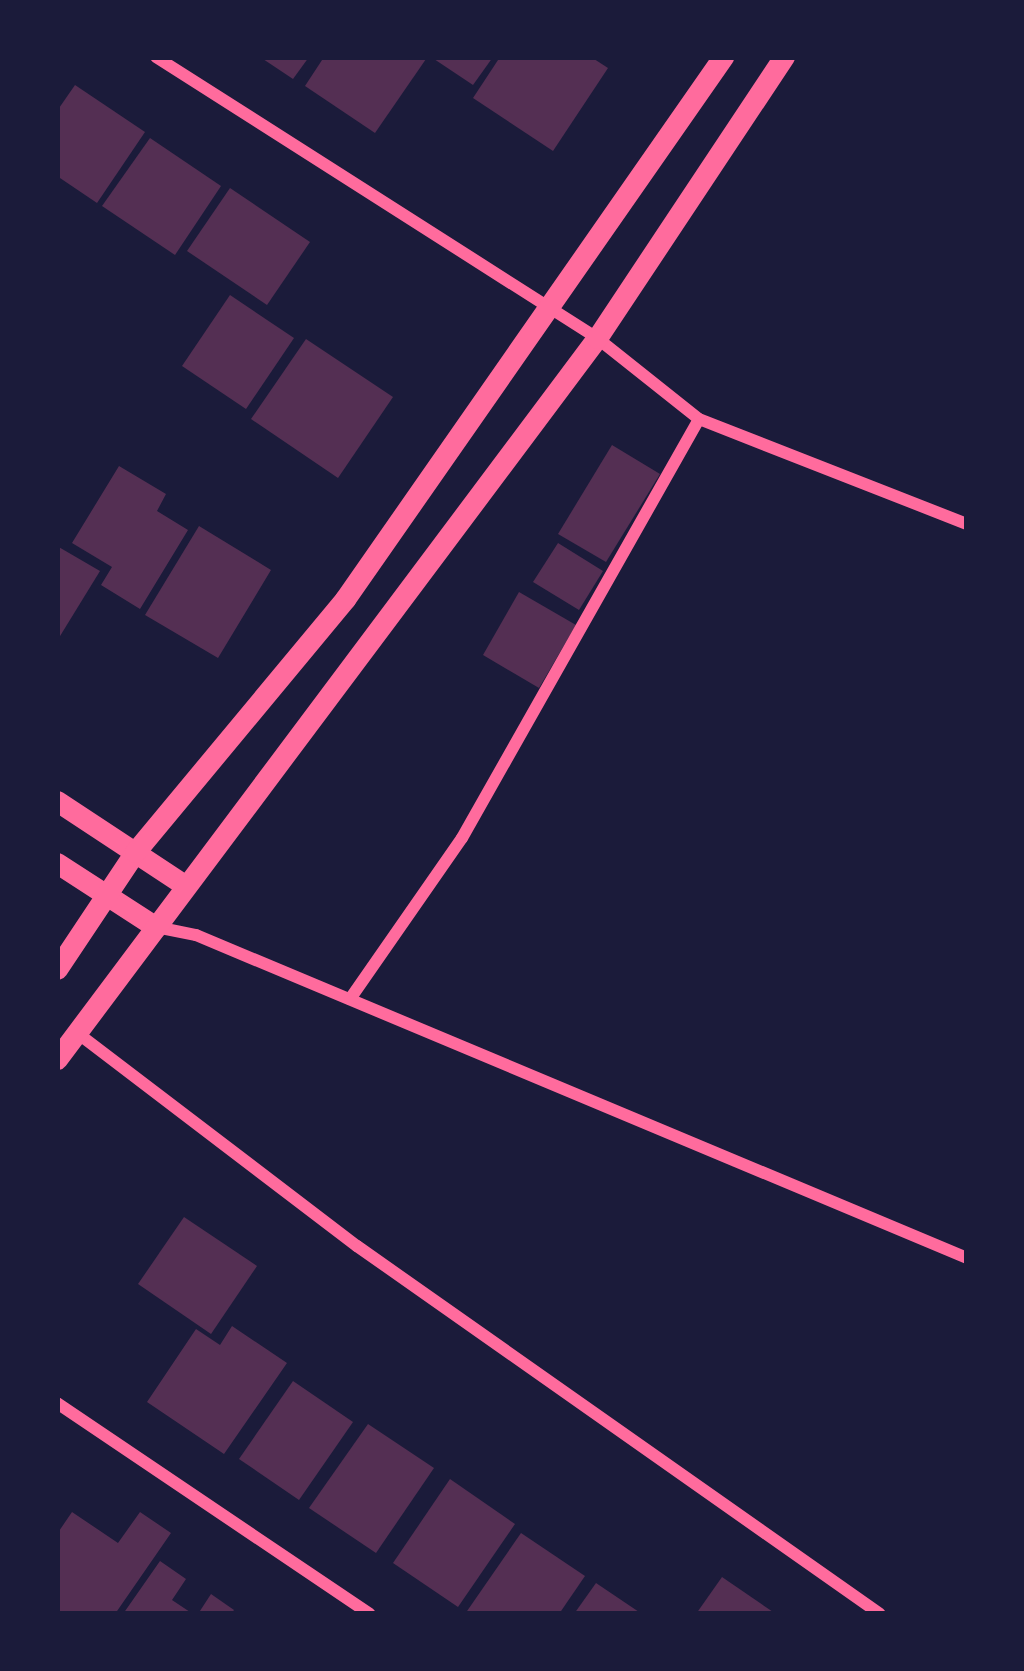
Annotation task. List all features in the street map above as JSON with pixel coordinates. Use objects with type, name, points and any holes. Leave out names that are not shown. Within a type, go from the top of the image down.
[{"type":"street","points":[[156,57],[596,338],[699,419],[967,524]]},
{"type":"street","points":[[57,969],[135,852],[345,599],[724,57]]},
{"type":"street","points":[[57,1059],[596,338],[784,57]]},
{"type":"street","points":[[350,999],[462,838],[699,419]]},
{"type":"street","points":[[57,801],[186,886]]},
{"type":"street","points":[[57,863],[156,927],[196,935],[967,1258]]},
{"type":"street","points":[[76,1032],[357,1246],[880,1614]]},
{"type":"street","points":[[57,1403],[370,1614]]},
{"type":"building","points":[[260,57],[309,57],[293,79]]},
{"type":"building","points":[[324,57],[426,59],[375,133],[305,86]]},
{"type":"building","points":[[431,57],[493,57],[473,85]]},
{"type":"building","points":[[500,57],[591,57],[608,68],[553,151],[473,98]]},
{"type":"building","points":[[75,85],[145,132],[97,203],[57,176],[57,111]]},
{"type":"building","points":[[150,138],[221,186],[175,255],[102,206]]},
{"type":"building","points":[[230,188],[310,242],[267,305],[187,251]]},
{"type":"building","points":[[230,295],[294,338],[246,409],[182,366]]},
{"type":"building","points":[[306,339],[393,397],[338,478],[251,419]]},
{"type":"building","points":[[612,445],[660,474],[606,562],[558,534]]},
{"type":"building","points":[[119,466],[166,494],[157,511],[188,530],[140,609],[101,585],[112,567],[72,543]]},
{"type":"building","points":[[199,526],[271,570],[218,658],[145,615]]},
{"type":"building","points":[[558,543],[603,571],[579,610],[533,582]]},
{"type":"building","points":[[57,546],[100,571],[57,641]]},
{"type":"building","points":[[519,592],[576,625],[539,688],[483,655]]},
{"type":"building","points":[[184,1217],[257,1266],[211,1334],[138,1284]]},
{"type":"building","points":[[232,1326],[287,1363],[224,1454],[147,1402],[196,1329],[220,1345]]},
{"type":"building","points":[[293,1381],[353,1422],[299,1500],[239,1459]]},
{"type":"building","points":[[368,1424],[434,1468],[376,1553],[309,1508]]},
{"type":"building","points":[[450,1479],[515,1524],[458,1607],[393,1563]]},
{"type":"building","points":[[72,1512],[118,1543],[140,1512],[171,1533],[115,1614],[57,1614],[57,1534]]},
{"type":"building","points":[[521,1533],[585,1576],[559,1614],[465,1614]]},
{"type":"building","points":[[160,1561],[186,1579],[172,1600],[193,1614],[123,1614]]},
{"type":"building","points":[[722,1577],[776,1614],[696,1614]]},
{"type":"building","points":[[596,1583],[642,1614],[574,1614]]},
{"type":"building","points":[[211,1594],[234,1610],[231,1614],[198,1614]]}]
